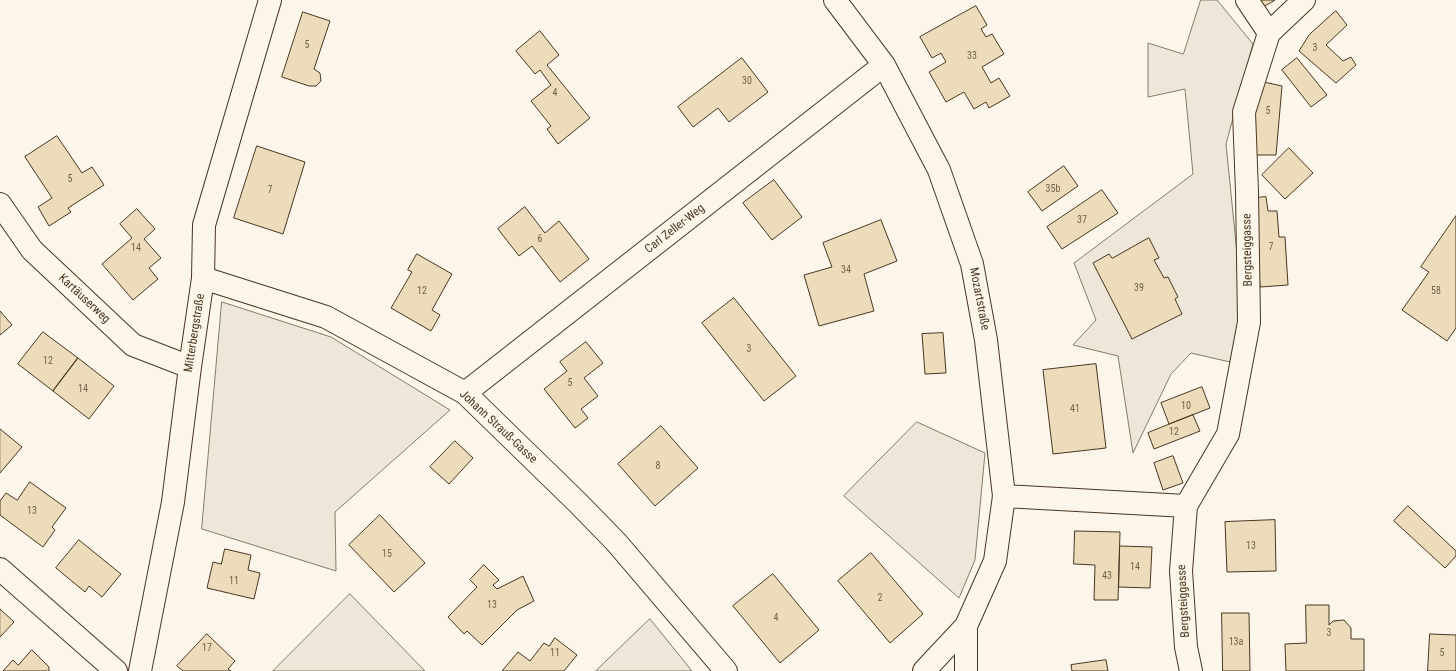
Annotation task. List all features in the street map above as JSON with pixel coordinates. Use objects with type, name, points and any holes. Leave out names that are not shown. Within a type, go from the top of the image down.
[{"type":"street","name":"Mitterbergstraße","points":[[140,671],[172,502],[190,367],[204,278],[204,225],[270,0]]},
{"type":"street","name":"Mozartstraße","points":[[835,0],[884,65],[939,170],[972,264],[986,340],[1004,496],[995,561],[966,626]]},
{"type":"street","points":[[1247,0],[1268,33],[1304,0]]},
{"type":"street","name":"Bergsteiggasse","points":[[1191,671],[1186,647],[1181,571],[1186,506],[1228,434],[1249,322],[1244,112],[1268,33]]},
{"type":"street","name":"Carl Zeller-Weg","points":[[465,394],[884,65]]},
{"type":"street","name":"Kartäuserweg","points":[[0,204],[32,250],[133,345],[190,367]]},
{"type":"street","name":"Johann Strauß-Gasse","points":[[204,278],[326,317],[465,394],[578,503],[616,542],[726,671]]},
{"type":"street","points":[[1004,496],[1186,506]]},
{"type":"street","points":[[0,568],[116,671]]},
{"type":"street","points":[[924,671],[966,626]]},
{"type":"street","points":[[966,626],[966,671]]},
{"type":"shaded area","points":[[1201,0],[1217,0],[1253,44],[1226,144],[1243,313],[1230,362],[1191,353],[1171,374],[1133,453],[1118,356],[1073,345],[1096,320],[1074,263],[1193,174],[1185,89],[1148,97],[1148,43],[1183,54]]},
{"type":"shaded area","points":[[222,302],[331,337],[450,410],[335,512],[336,571],[202,529]]},
{"type":"shaded area","points":[[917,422],[985,453],[975,560],[959,598],[844,496]]},
{"type":"shaded area","points":[[350,594],[425,671],[273,671]]},
{"type":"shaded area","points":[[650,619],[692,671],[596,671]]},
{"type":"building","points":[[1261,0],[1275,0],[1265,6]]},
{"type":"building","points":[[976,6],[987,25],[981,29],[986,37],[992,34],[1004,54],[982,67],[991,83],[999,78],[1010,96],[989,108],[986,102],[974,109],[964,92],[946,102],[929,72],[946,62],[941,53],[932,58],[920,37]]},
{"type":"building","points":[[1336,11],[1347,25],[1326,45],[1343,61],[1351,57],[1356,65],[1336,83],[1299,51],[1309,35]]},
{"type":"building","points":[[303,12],[330,21],[314,69],[320,73],[321,81],[316,86],[309,86],[282,77]]},
{"type":"building","points":[[540,31],[559,55],[547,65],[590,118],[558,144],[547,129],[551,126],[531,101],[551,85],[540,70],[535,74],[516,51]]},
{"type":"building","points":[[742,58],[768,92],[729,122],[718,108],[693,127],[678,107]]},
{"type":"building","points":[[1297,58],[1327,95],[1311,107],[1282,70]]},
{"type":"building","points":[[1259,81],[1282,86],[1276,155],[1255,155],[1253,135]]},
{"type":"building","points":[[57,136],[82,173],[92,167],[104,185],[68,208],[71,212],[49,226],[38,207],[52,198],[25,157]]},
{"type":"building","points":[[257,146],[305,162],[283,234],[234,218]]},
{"type":"building","points":[[1289,148],[1313,173],[1285,199],[1262,175]]},
{"type":"building","points":[[1064,166],[1078,186],[1042,211],[1028,192]]},
{"type":"building","points":[[774,180],[802,217],[772,240],[743,203]]},
{"type":"building","points":[[1102,190],[1118,213],[1062,249],[1047,227]]},
{"type":"building","points":[[1266,197],[1268,211],[1277,211],[1279,237],[1285,237],[1288,285],[1260,287],[1254,198]]},
{"type":"building","points":[[525,207],[545,233],[559,221],[589,259],[560,282],[532,246],[519,256],[498,229]]},
{"type":"building","points":[[137,209],[155,229],[144,239],[161,258],[149,268],[158,279],[133,300],[102,264],[132,238],[120,224]]},
{"type":"building","points":[[1456,216],[1456,328],[1447,341],[1402,310],[1429,272],[1421,267]]},
{"type":"building","points":[[881,220],[897,261],[864,274],[874,311],[819,326],[804,275],[832,267],[823,243]]},
{"type":"building","points":[[1149,238],[1159,258],[1154,260],[1164,278],[1168,277],[1178,297],[1175,299],[1182,314],[1132,339],[1093,263],[1109,254],[1112,258]]},
{"type":"building","points":[[417,254],[452,274],[432,310],[440,315],[431,331],[391,308],[412,272],[408,270]]},
{"type":"building","points":[[734,298],[796,376],[764,401],[702,323]]},
{"type":"building","points":[[0,311],[12,325],[0,335]]},
{"type":"building","points":[[43,332],[78,358],[53,391],[18,364]]},
{"type":"building","points":[[943,333],[946,373],[925,374],[922,334]]},
{"type":"building","points":[[586,342],[603,363],[584,378],[598,396],[581,409],[588,418],[575,428],[544,389],[567,371],[560,362]]},
{"type":"building","points":[[78,358],[114,386],[89,419],[53,391]]},
{"type":"building","points":[[1096,364],[1106,448],[1053,454],[1043,370]]},
{"type":"building","points":[[1202,387],[1210,408],[1169,424],[1161,403]]},
{"type":"building","points":[[1193,415],[1200,431],[1154,449],[1148,433]]},
{"type":"building","points":[[661,426],[698,468],[655,506],[618,464]]},
{"type":"building","points":[[0,429],[22,447],[0,473]]},
{"type":"building","points":[[455,441],[473,458],[449,484],[430,467]]},
{"type":"building","points":[[1173,456],[1183,483],[1163,490],[1154,463]]},
{"type":"building","points":[[30,482],[66,508],[52,527],[55,530],[43,547],[0,515],[0,501],[6,493],[17,500]]},
{"type":"building","points":[[1408,506],[1456,551],[1456,556],[1445,568],[1394,521]]},
{"type":"building","points":[[380,515],[425,563],[394,592],[349,545]]},
{"type":"building","points":[[1275,520],[1276,571],[1227,572],[1225,522]]},
{"type":"building","points":[[1075,531],[1120,532],[1118,600],[1094,600],[1095,565],[1074,564]]},
{"type":"building","points":[[79,540],[121,574],[102,597],[89,586],[85,592],[56,568]]},
{"type":"building","points":[[1120,546],[1152,547],[1150,588],[1119,587]]},
{"type":"building","points":[[225,549],[251,555],[248,570],[260,573],[254,599],[207,588],[213,562],[221,564]]},
{"type":"building","points":[[871,553],[923,614],[890,643],[838,581]]},
{"type":"building","points":[[484,565],[499,580],[493,585],[497,589],[523,576],[534,601],[517,610],[482,645],[467,631],[464,634],[448,617],[477,587],[470,580]]},
{"type":"building","points":[[773,574],[819,630],[780,663],[733,606]]},
{"type":"building","points":[[1306,605],[1329,605],[1329,625],[1333,621],[1344,620],[1351,628],[1351,639],[1364,639],[1364,671],[1286,671],[1285,644],[1306,643]]},
{"type":"building","points":[[0,609],[14,622],[0,637]]},
{"type":"building","points":[[1222,613],[1249,613],[1250,671],[1223,671]]},
{"type":"building","points":[[207,634],[235,661],[228,669],[231,671],[183,671],[177,666]]},
{"type":"building","points":[[1430,634],[1456,635],[1456,671],[1428,671]]},
{"type":"building","points":[[555,638],[577,655],[564,671],[502,671],[518,652],[530,661],[544,643],[549,646]]},
{"type":"building","points":[[32,650],[49,667],[49,671],[3,671],[13,660],[18,665]]},
{"type":"building","points":[[1106,660],[1108,671],[1072,671],[1071,665]]}]
